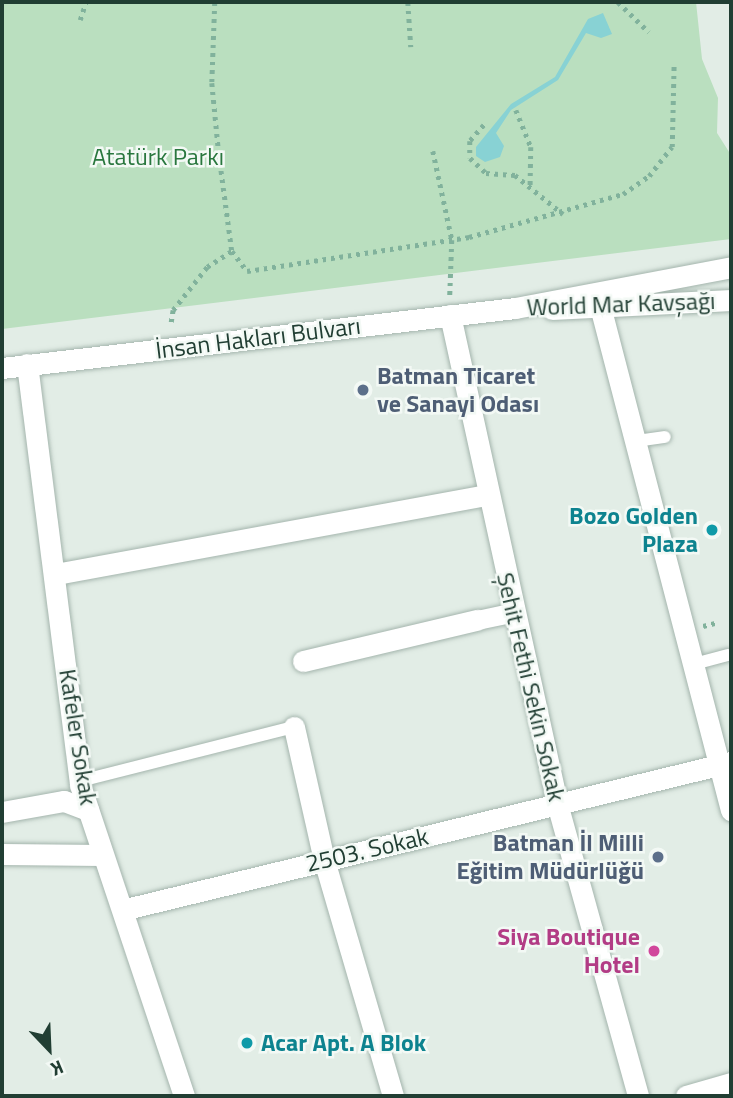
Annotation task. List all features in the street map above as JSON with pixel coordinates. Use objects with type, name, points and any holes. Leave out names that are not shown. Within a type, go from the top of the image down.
[{"type":"street","name":"World Mar Kavşağı","points":[[515,308],[731,267]]},
{"type":"street","name":"World Mar Kavşağı","points":[[515,308],[601,310],[731,300]]},
{"type":"street","name":"İnsan Hakları Bulvarı","points":[[2,368],[515,308]]},
{"type":"street","points":[[601,310],[694,663],[725,764],[731,810]]},
{"type":"street","name":"Şehit Fethi Sekin Sokak","points":[[450,315],[487,495],[558,807],[638,1096]]},
{"type":"street","name":"Kafeler Sokak","points":[[27,365],[56,574],[80,781],[102,855],[126,909],[184,1096]]},
{"type":"street","points":[[56,574],[487,495]]},
{"type":"street","points":[[303,661],[514,612]]},
{"type":"street","points":[[294,727],[324,860],[393,1096]]},
{"type":"street","name":"2503. Sokak","points":[[126,909],[324,860],[558,807],[725,764]]},
{"type":"street","points":[[2,812],[64,802],[88,810]]},
{"type":"street","points":[[2,853],[102,855]]},
{"type":"street","points":[[686,1096],[731,1083]]},
{"type":"lane","points":[[636,441],[665,437]]},
{"type":"lane","points":[[694,663],[728,655]]},
{"type":"lane","points":[[80,781],[294,727]]},
{"type":"path","points":[[80,20],[86,2]]},
{"type":"path","points":[[215,2],[212,83],[232,251],[247,271],[452,240],[563,214],[623,194],[649,176],[672,147],[674,62]]},
{"type":"path","points":[[408,2],[411,47]]},
{"type":"path","points":[[618,2],[649,32]]},
{"type":"path","points":[[516,110],[531,147],[530,186]]},
{"type":"path","points":[[484,125],[470,141],[470,158],[485,173],[515,175],[563,214]]},
{"type":"path","points":[[433,151],[452,240],[450,315]]},
{"type":"path","points":[[171,322],[173,310],[206,267],[232,251]]},
{"type":"green space","name":"Atatürk Parkı","points":[[2,2],[696,2],[702,59],[718,98],[717,133],[731,155],[731,239],[2,329]]},
{"type":"water","points":[[603,13],[612,34],[601,38],[586,33],[558,80],[511,110],[496,133],[504,146],[500,157],[485,162],[476,156],[476,147],[511,104],[555,77],[588,19]]},
{"type":"place","name":"Batman Ticaret ve Sanayi Odası","points":[[363,390]]},
{"type":"place","name":"Bozo Golden Plaza","points":[[712,530]]},
{"type":"place","name":"Batman İl Milli Eğitim Müdürlüğü","points":[[658,857]]},
{"type":"place","name":"Siya Boutique Hotel","points":[[654,951]]},
{"type":"place","name":"Acar Apt. A Blok","points":[[247,1043]]}]
